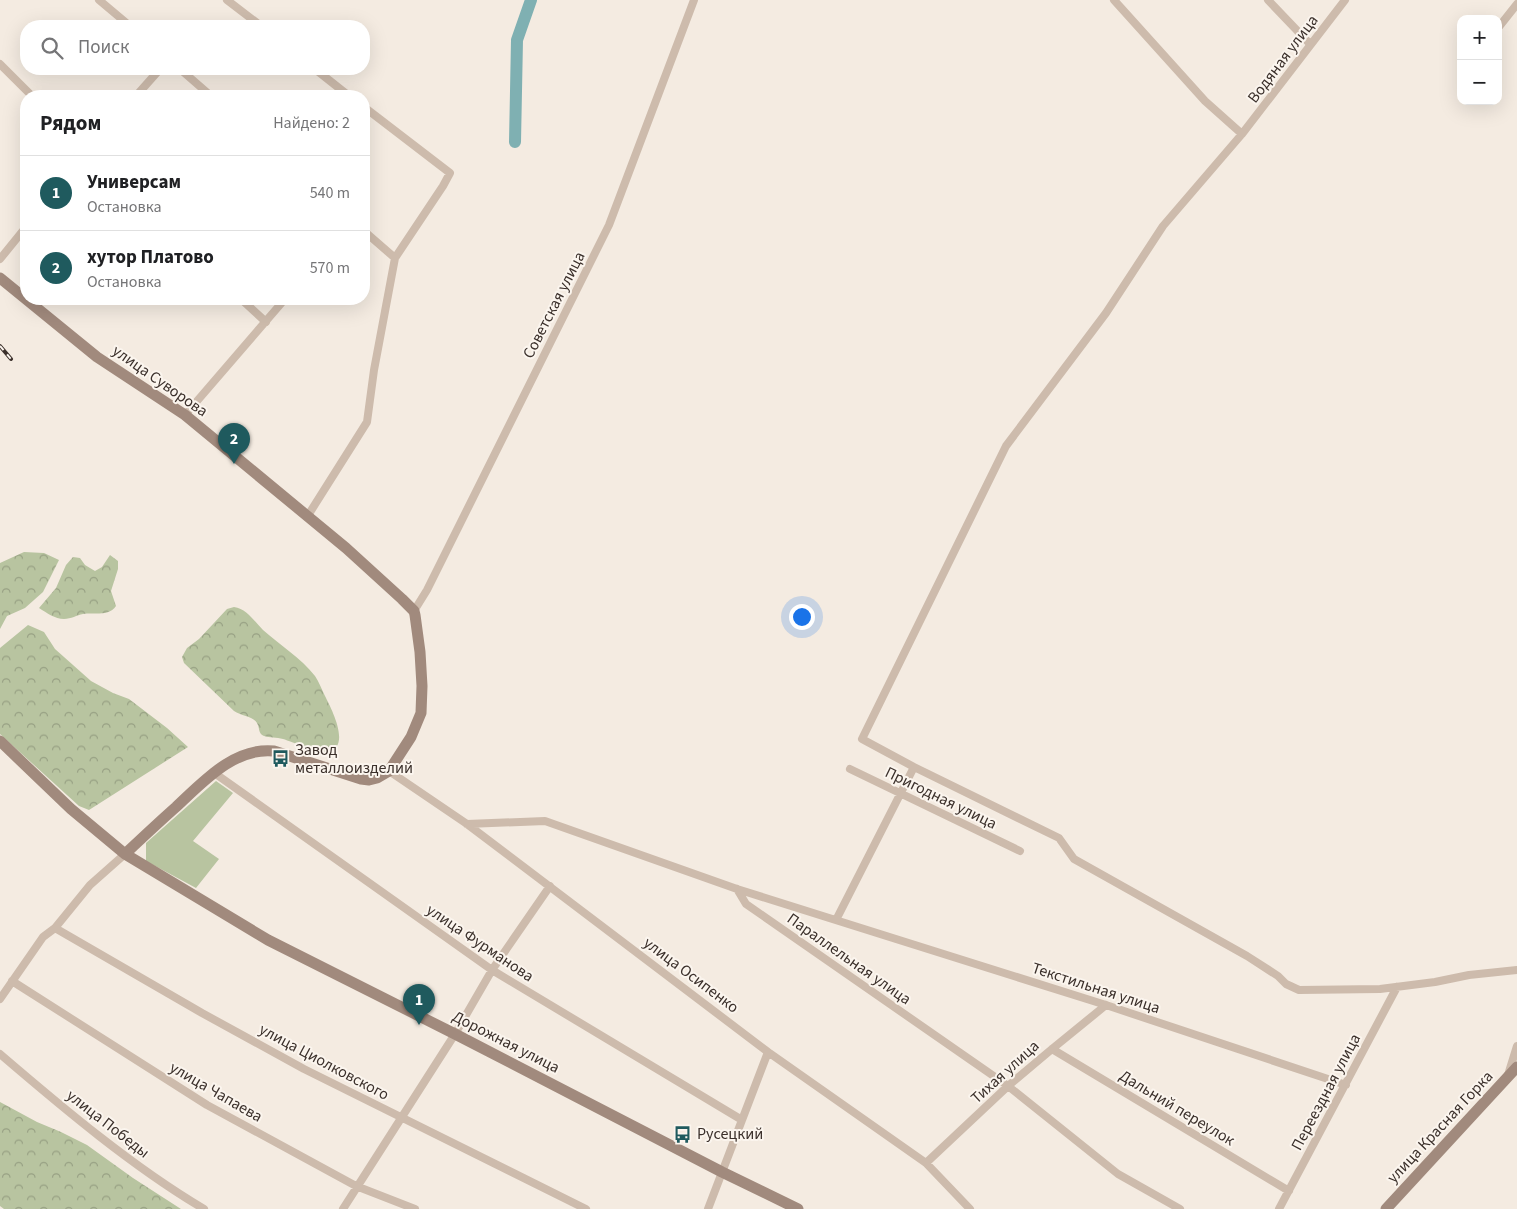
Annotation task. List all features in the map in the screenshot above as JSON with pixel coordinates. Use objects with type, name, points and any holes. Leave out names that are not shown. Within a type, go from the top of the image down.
[{"type":"street","points":[[99,0],[123,20]]},
{"type":"street","points":[[227,0],[253,20]]},
{"type":"street","name":"Советская улица","points":[[414,611],[427,590],[609,225],[694,0]]},
{"type":"street","points":[[1114,0],[1206,101],[1242,134]]},
{"type":"street","points":[[1268,0],[1310,44]]},
{"type":"street","name":"Водяная улица","points":[[914,767],[862,739],[1006,446],[1106,313],[1163,226],[1242,134],[1345,0]]},
{"type":"street","points":[[1502,23],[1517,4]]},
{"type":"street","points":[[0,64],[26,90]]},
{"type":"street","points":[[141,90],[155,75]]},
{"type":"street","points":[[187,75],[204,90]]},
{"type":"street","points":[[323,75],[342,90]]},
{"type":"street","points":[[307,517],[367,422],[374,370],[395,258],[450,173],[370,113]]},
{"type":"street","points":[[0,259],[20,235]]},
{"type":"street","points":[[370,236],[395,258]]},
{"type":"street","name":"улица Суворова","points":[[0,278],[20,294]]},
{"type":"street","name":"улица Суворова","points":[[33,305],[97,357],[185,415],[379,576],[414,611]]},
{"type":"street","points":[[248,305],[266,322]]},
{"type":"street","points":[[185,415],[280,305]]},
{"type":"street","points":[[0,998],[43,937],[56,928],[90,885],[213,772],[238,758],[264,750],[274,751],[362,779],[370,780],[377,778],[388,771],[411,737],[421,712],[420,652],[414,611]]},
{"type":"street","name":"Дорожная улица","points":[[0,741],[71,809],[124,854],[268,940],[798,1209]]},
{"type":"street","points":[[836,920],[914,767],[1059,838],[1074,859],[1247,956],[1292,987],[1306,990],[1380,989],[1435,982],[1469,975],[1517,970]]},
{"type":"street","name":"Пригодная улица","points":[[850,769],[1020,851]]},
{"type":"street","name":"улица Осипенко","points":[[388,771],[467,824],[768,1052],[926,1163],[970,1209]]},
{"type":"street","name":"улица Фурманова","points":[[213,772],[492,970],[742,1120]]},
{"type":"street","points":[[467,824],[545,821],[737,889]]},
{"type":"street","points":[[343,1209],[455,1034],[492,970],[550,886]]},
{"type":"street","name":"Текстильная улица","points":[[737,889],[1106,1005],[1346,1085]]},
{"type":"street","name":"Параллельная улица","points":[[737,889],[746,904],[1008,1086],[1118,1174],[1180,1209]]},
{"type":"street","name":"улица Циолковского","points":[[56,928],[304,1070],[586,1209]]},
{"type":"street","name":"улица Чапаева","points":[[12,981],[207,1106],[356,1186],[415,1209]]},
{"type":"street","name":"Переездная улица","points":[[1279,1209],[1397,987]]},
{"type":"street","name":"Тихая улица","points":[[926,1163],[1008,1086],[1106,1005]]},
{"type":"street","points":[[1507,1078],[1517,1046]]},
{"type":"street","name":"Дальний переулок","points":[[1052,1049],[1289,1191]]},
{"type":"street","points":[[708,1209],[768,1052]]},
{"type":"street","name":"улица Победы","points":[[0,1054],[145,1170],[204,1209]]},
{"type":"street","name":"улица Красная Горка","points":[[1386,1209],[1517,1067]]},
{"type":"green space","points":[[24,552],[44,553],[59,560],[43,592],[25,608],[7,616],[0,629],[0,563]]},
{"type":"green space","points":[[110,555],[118,561],[118,569],[111,591],[116,606],[109,612],[83,614],[61,619],[39,608],[56,588],[66,565],[73,557],[80,558],[85,565],[95,571],[102,567]]},
{"type":"green space","points":[[234,607],[247,613],[263,630],[297,657],[315,676],[338,727],[338,744],[334,749],[322,752],[283,739],[262,735],[255,721],[234,711],[184,663],[182,657],[187,648],[199,639],[227,609]]},
{"type":"green space","points":[[28,625],[44,632],[55,649],[91,681],[129,699],[188,747],[89,810],[79,806],[0,734],[0,648]]},
{"type":"green space","points":[[216,781],[233,793],[193,841],[219,859],[196,888],[146,861],[146,843]]},
{"type":"green space","points":[[0,1102],[37,1122],[87,1145],[181,1209],[4,1209],[0,1206]]},
{"type":"waterway","points":[[515,142],[517,40],[531,0]]},
{"type":"railway","points":[[0,346],[11,359]]},
{"type":"place","name":"хутор Платово","points":[[234,464]]},
{"type":"place","name":"Завод металлоизделий","points":[[281,759]]},
{"type":"place","name":"Универсам","points":[[419,1025]]},
{"type":"place","name":"Русецкий","points":[[683,1134]]}]
